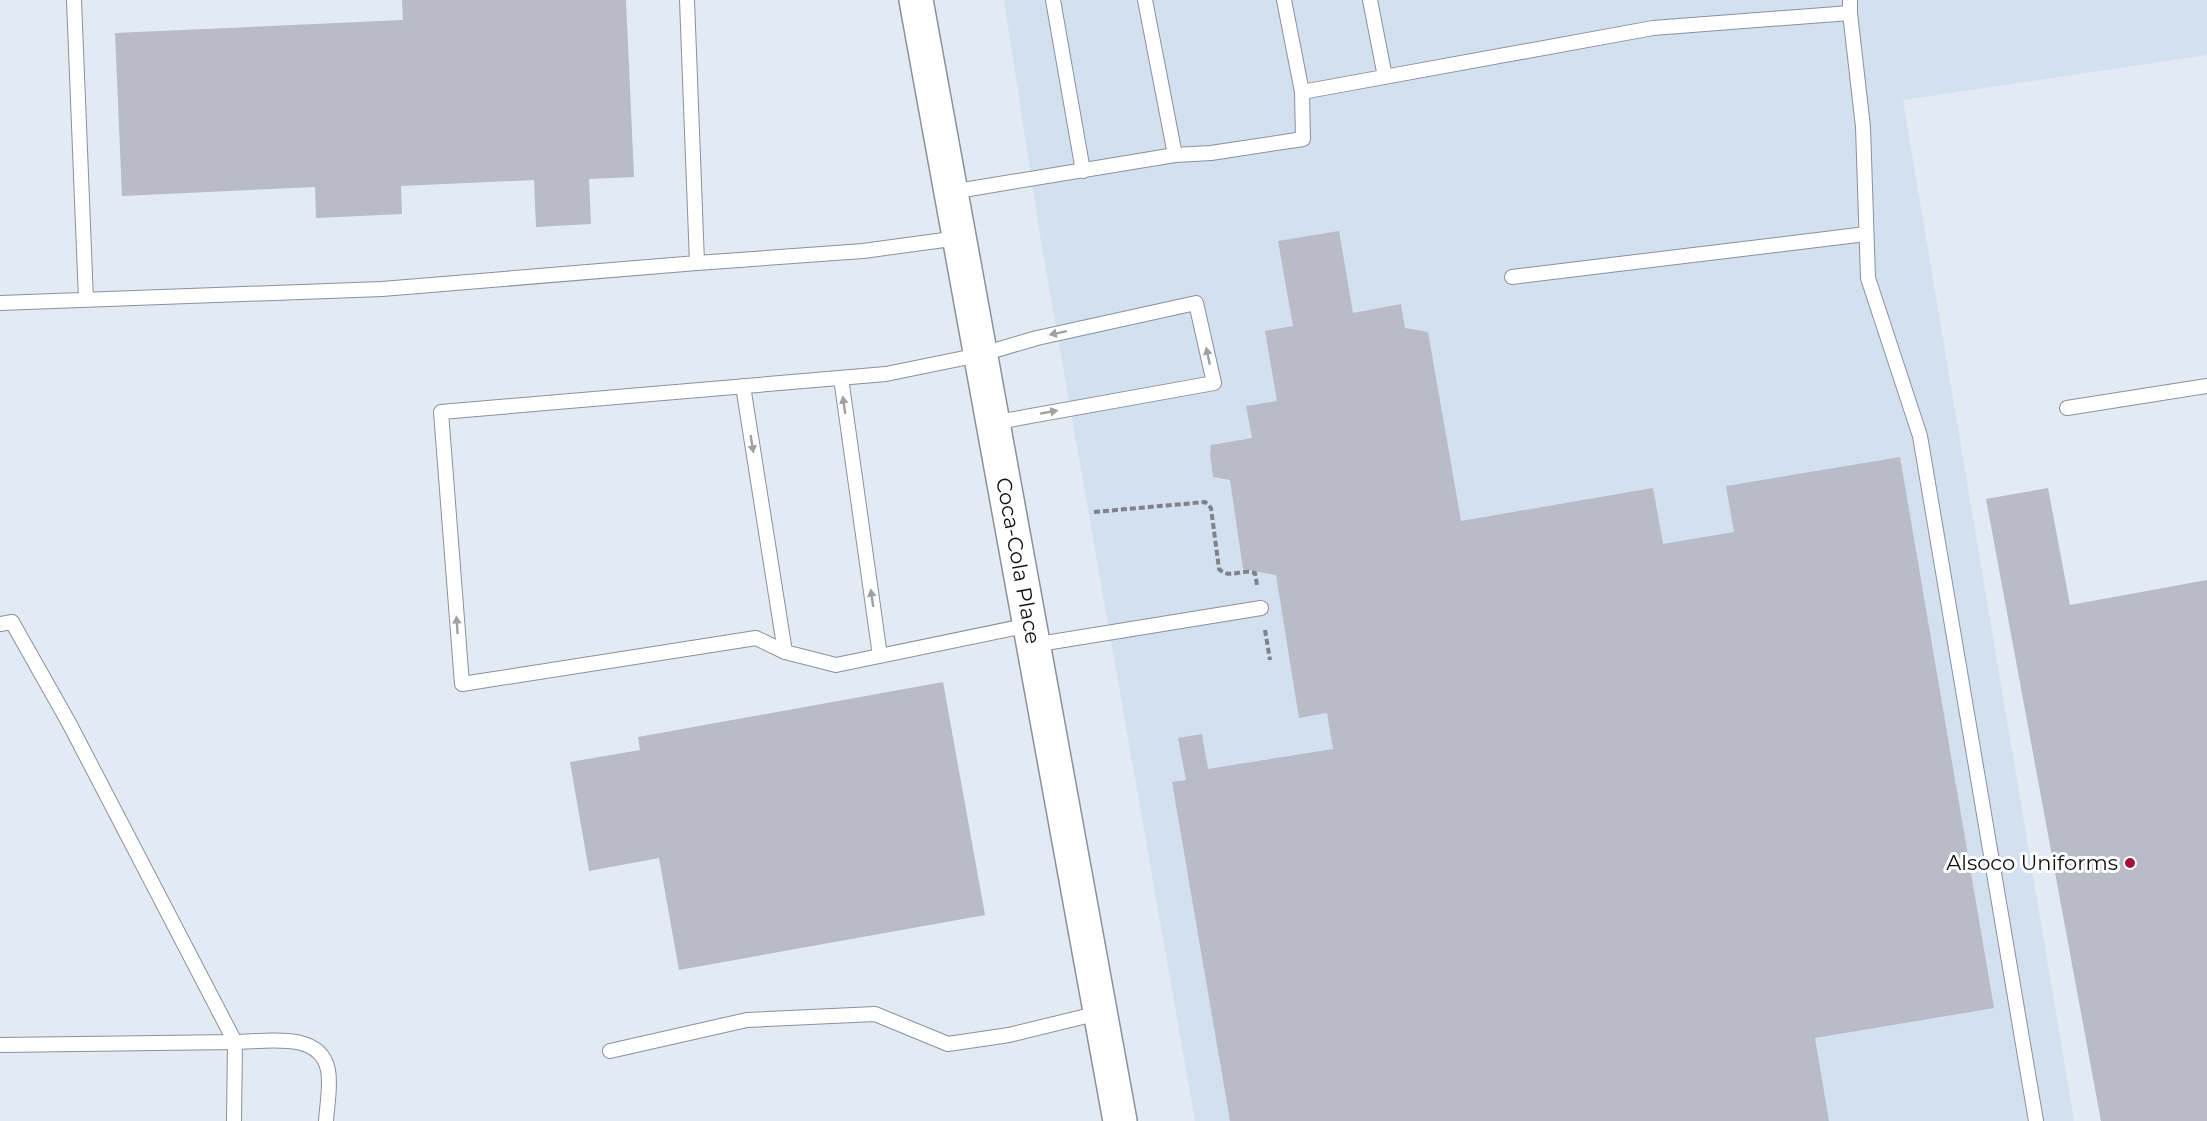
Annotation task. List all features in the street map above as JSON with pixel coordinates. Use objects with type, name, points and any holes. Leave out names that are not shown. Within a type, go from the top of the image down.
[{"type":"street","name":"Coca-Cola Place","points":[[916,0],[1120,1121]]},
{"type":"lane","points":[[74,0],[86,300]]},
{"type":"lane","points":[[687,0],[697,263]]},
{"type":"lane","points":[[1053,0],[1083,171]]},
{"type":"lane","points":[[1145,0],[1175,155]]},
{"type":"lane","points":[[951,192],[1175,155],[1211,153],[1303,139],[1302,92],[1284,0]]},
{"type":"lane","points":[[1370,0],[1385,76]]},
{"type":"lane","points":[[1302,92],[1653,28],[1850,7],[1863,127],[1868,278],[1920,436],[2036,1121]]},
{"type":"lane","points":[[1512,277],[1866,234]]},
{"type":"lane","points":[[0,303],[382,289],[863,251],[959,238]]},
{"type":"lane","points":[[992,423],[1214,383],[1196,303],[1037,338],[979,355],[886,374],[441,412],[462,684],[756,638],[785,652],[836,664],[1031,635],[1261,608]]},
{"type":"lane","points":[[840,378],[880,656]]},
{"type":"lane","points":[[743,386],[785,652]]},
{"type":"lane","points":[[2067,408],[2207,386]]},
{"type":"lane","points":[[0,624],[12,622],[52,693],[235,1042],[234,1121]]},
{"type":"lane","points":[[610,1052],[747,1020],[875,1014],[948,1044],[1009,1035],[1099,1013]]},
{"type":"lane","points":[[0,1045],[296,1041],[309,1045],[319,1054],[328,1072],[326,1121]]},
{"type":"path","points":[[1094,512],[1205,502],[1211,508],[1219,569],[1229,575],[1246,570],[1255,573],[1270,660]]},
{"type":"shaded area","points":[[1004,0],[2207,0],[2207,55],[1903,100],[2074,1121],[1195,1121],[1041,241]]},
{"type":"building","points":[[402,0],[626,0],[634,177],[589,179],[591,224],[536,227],[534,180],[401,186],[402,214],[316,218],[315,187],[122,196],[115,33],[403,20]]},
{"type":"building","points":[[1339,231],[1353,313],[1401,304],[1405,328],[1428,332],[1461,521],[1653,488],[1663,544],[1734,532],[1726,486],[1900,457],[1994,1008],[1815,1038],[1829,1121],[1230,1121],[1172,782],[1186,780],[1178,738],[1202,734],[1208,769],[1333,749],[1327,713],[1299,718],[1276,575],[1243,569],[1230,480],[1213,477],[1211,445],[1252,438],[1246,406],[1277,401],[1265,331],[1293,326],[1278,241]]},
{"type":"building","name":"Alsoco Uniforms","points":[[2048,488],[2070,605],[2207,580],[2207,1121],[2101,1121],[1986,499]]},
{"type":"building","points":[[943,682],[985,915],[679,970],[659,858],[589,871],[570,762],[640,750],[638,737]]},
{"type":"place","name":"Alsoco Uniforms","points":[[2130,863]]}]
